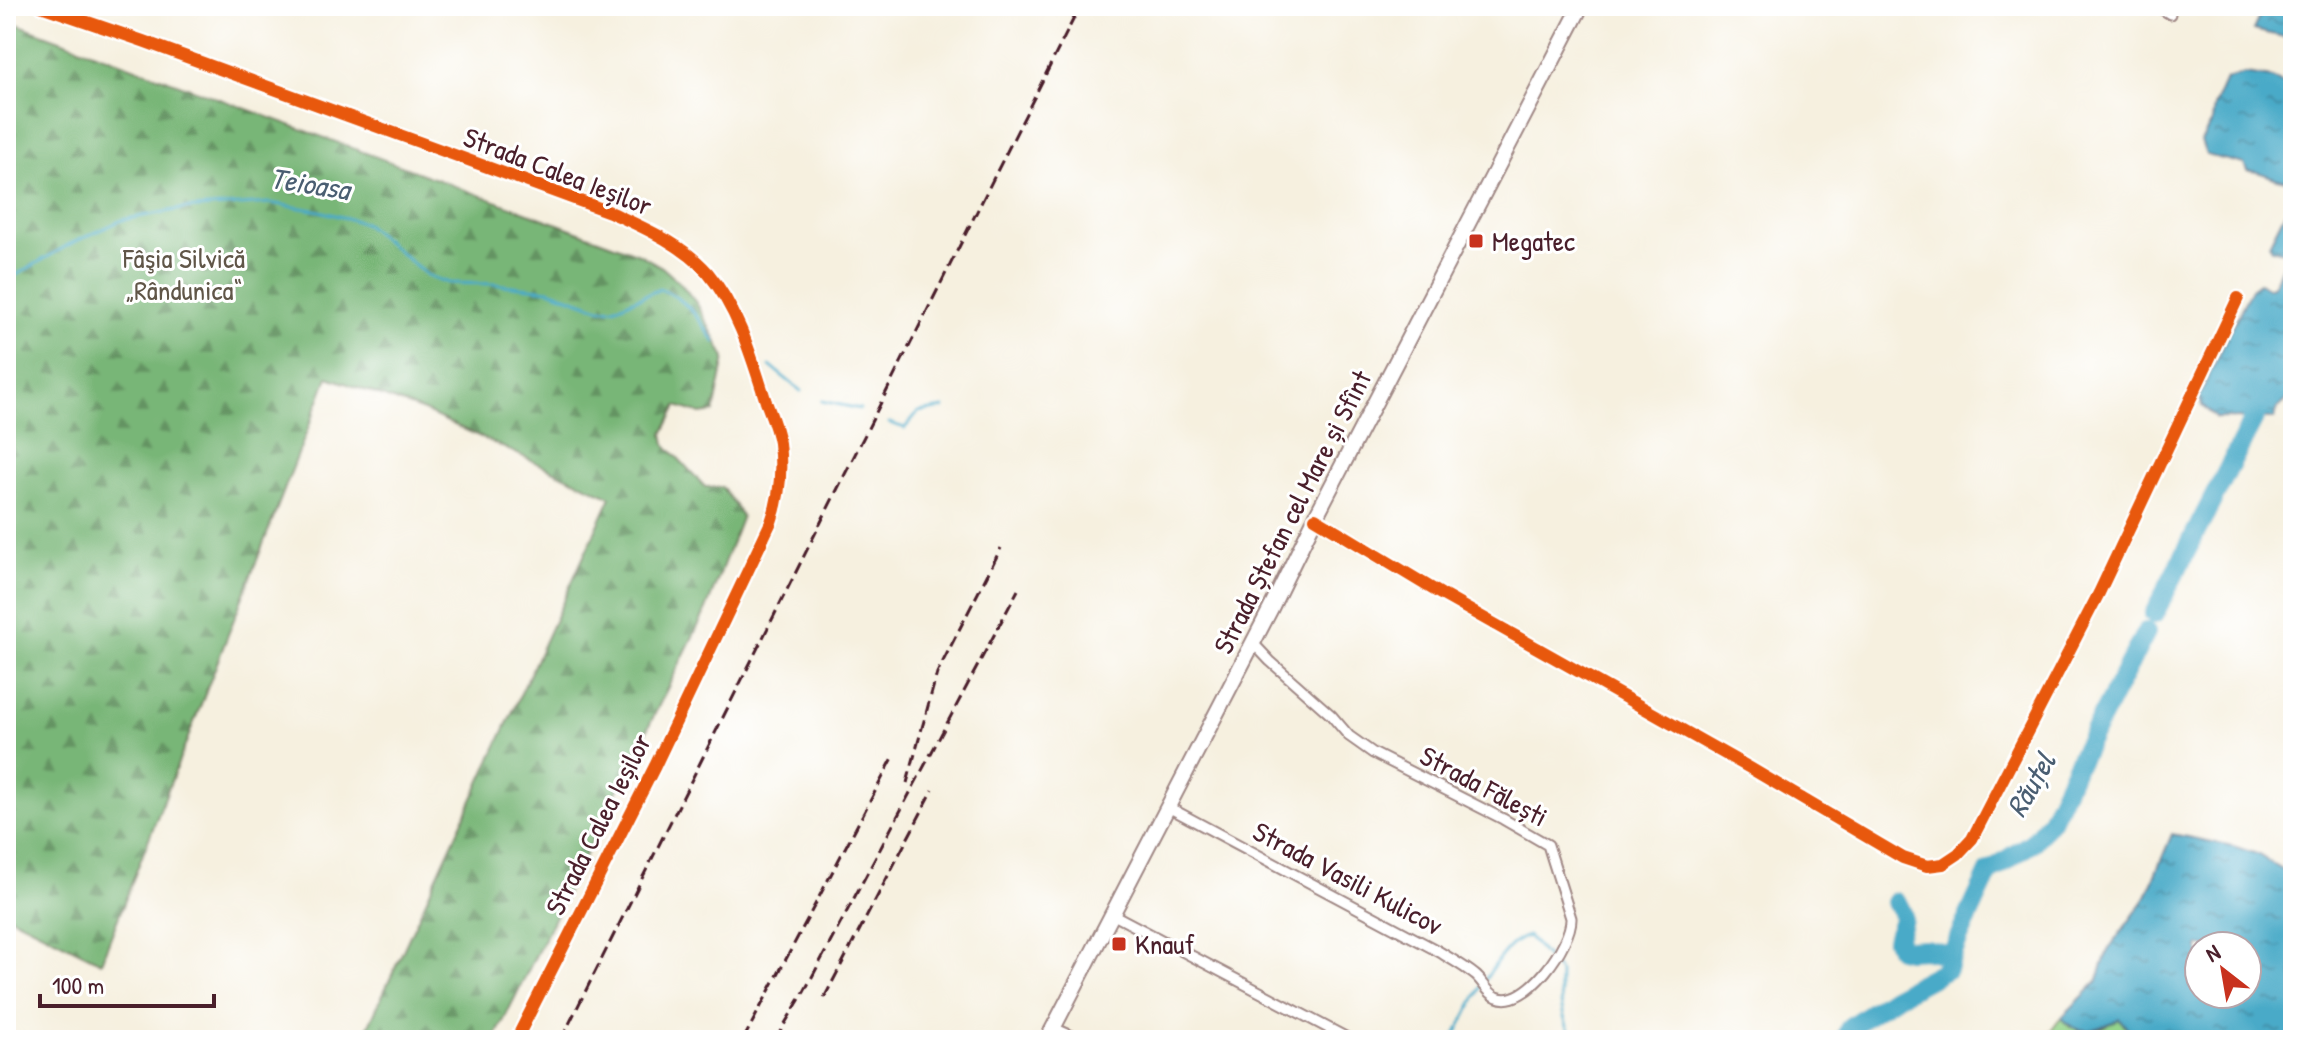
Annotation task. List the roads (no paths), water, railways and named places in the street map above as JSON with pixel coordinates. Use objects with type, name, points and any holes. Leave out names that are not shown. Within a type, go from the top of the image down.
[{"type":"main road","name":"Strada Ștefan cel Mare și Sfînt","points":[[1051,1034],[1581,6]]},
{"type":"street","name":"Strada Calea Ieșilor","points":[[41,6],[610,212],[681,250],[708,273],[729,305],[759,378],[778,440],[777,505],[655,766],[516,1040]]},
{"type":"street","points":[[2157,6],[2170,14]]},
{"type":"street","points":[[1315,518],[1441,594],[1750,768],[1875,844],[1927,866],[1943,864],[1972,839],[2099,593],[2238,298]]},
{"type":"street","name":"Strada Fălești","points":[[1253,643],[1331,715],[1349,736],[1373,753],[1548,845],[1571,918],[1571,927],[1556,956],[1535,983],[1516,997],[1499,999]]},
{"type":"street","name":"Strada Vasili Kulicov","points":[[1168,807],[1438,951],[1478,977],[1499,999]]},
{"type":"street","points":[[1112,914],[1351,1040]]},
{"type":"street","points":[[1051,1034],[1081,1040]]},
{"type":"water","points":[[2264,6],[2293,6],[2293,39],[2253,30]]},
{"type":"water","points":[[2245,74],[2272,78],[2293,88],[2293,181],[2247,171],[2244,164],[2206,155],[2201,141],[2212,122],[2214,106],[2226,79]]},
{"type":"water","points":[[2293,196],[2293,393],[2277,409],[2275,419],[2216,418],[2202,406],[2199,396],[2251,289],[2259,283],[2268,288],[2274,285],[2286,257],[2269,244]]},
{"type":"water","points":[[2172,834],[2257,854],[2293,877],[2293,1040],[2190,1040],[2158,1031],[2145,1040],[2139,1040],[2119,1019],[2096,1029],[2075,1028],[2061,1018],[2097,982],[2108,950],[2145,899]]},
{"type":"waterway","name":"Teioasa","points":[[6,281],[70,244],[122,220],[181,209],[270,203],[320,211],[364,223],[428,276],[449,283],[549,290],[602,309],[614,308],[660,289],[685,304],[715,342]]},
{"type":"waterway","points":[[770,366],[801,391]]},
{"type":"waterway","name":"Răuțel","points":[[2154,614],[2265,397]]},
{"type":"waterway","points":[[822,401],[860,409]]},
{"type":"waterway","points":[[889,423],[905,428],[918,412],[944,408]]},
{"type":"waterway","name":"Răuțel","points":[[1845,1040],[1850,1027],[1893,998],[1947,969],[1989,872],[2033,842],[2051,820],[2146,632]]},
{"type":"waterway","name":"Teioasa","points":[[1895,902],[1903,917],[1896,940],[1899,948],[1925,949],[1952,956]]},
{"type":"waterway","points":[[1485,980],[1508,948],[1528,936],[1560,973],[1562,1008],[1575,1040]]},
{"type":"waterway","points":[[1453,1040],[1481,987]]},
{"type":"railway","points":[[561,1040],[1080,6]]},
{"type":"railway","points":[[907,783],[937,673],[1001,548]]},
{"type":"railway","points":[[775,1040],[804,992],[1018,590]]},
{"type":"railway","points":[[743,1040],[895,754]]},
{"type":"railway","points":[[824,998],[933,790]]},
{"type":"place","name":"Megatec","points":[[1476,241]]},
{"type":"place","name":"Knauf","points":[[1119,944]]},
{"type":"park label","name":"Fâşia Silvică „Rândunica“","points":[[184,274]]}]
